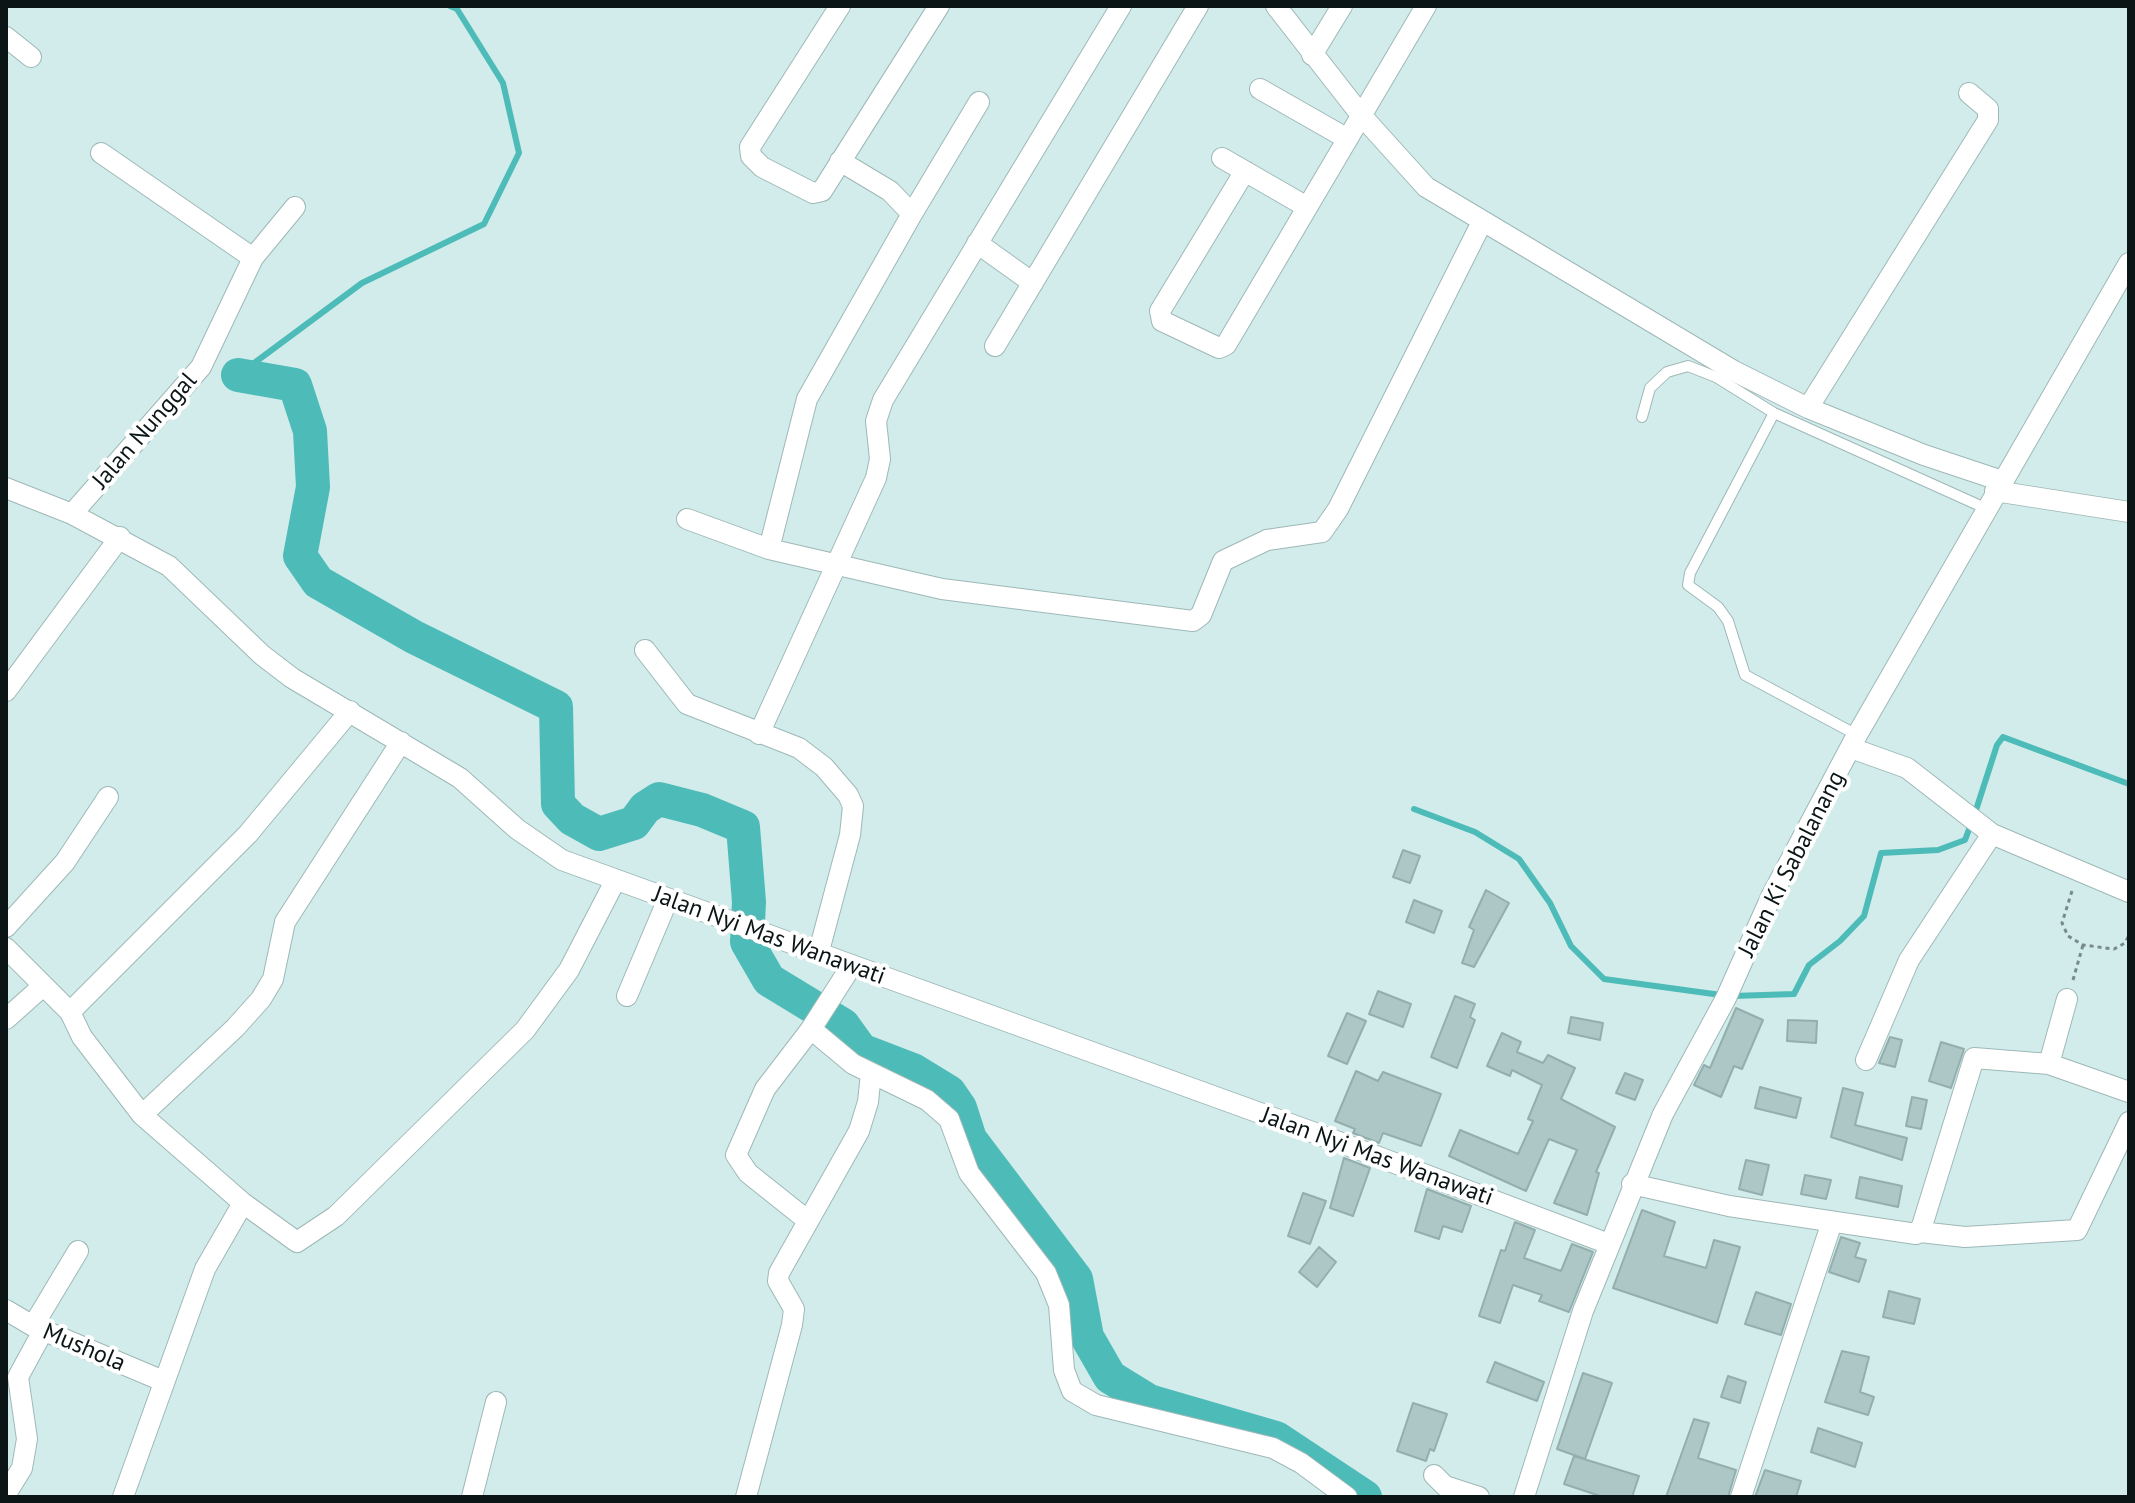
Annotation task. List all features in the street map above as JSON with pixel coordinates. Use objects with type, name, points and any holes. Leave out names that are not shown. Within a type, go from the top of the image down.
[{"type":"street","points":[[840,6],[750,147],[751,156],[762,167],[813,193],[822,191],[939,6]]},
{"type":"street","points":[[759,734],[876,478],[880,459],[876,421],[883,400],[1121,6]]},
{"type":"street","points":[[995,346],[1198,6]]},
{"type":"street","points":[[1276,6],[1361,115],[1426,187],[1482,222],[1734,371],[1808,408],[1924,455],[1994,493],[2129,512]]},
{"type":"street","points":[[1312,55],[1342,6]]},
{"type":"street","points":[[1245,171],[1160,311],[1162,321],[1216,347],[1224,347],[1426,6]]},
{"type":"street","points":[[6,37],[31,57]]},
{"type":"street","points":[[1260,89],[1346,138]]},
{"type":"street","points":[[1808,408],[1983,131],[1988,120],[1988,109],[1969,93]]},
{"type":"street","points":[[769,549],[807,399],[979,102]]},
{"type":"street","points":[[101,153],[253,258]]},
{"type":"street","points":[[1222,158],[1307,207]]},
{"type":"street","points":[[840,161],[890,191],[912,214]]},
{"type":"street","name":"Jalan Nunggal","points":[[72,514],[201,367],[253,258],[295,207]]},
{"type":"street","points":[[687,519],[769,549],[839,562],[984,597],[1193,621],[1201,615],[1223,561],[1267,540],[1322,532],[1338,509],[1482,222]]},
{"type":"street","points":[[977,243],[1033,283]]},
{"type":"street","name":"Jalan Ki Sabalanang","points":[[1529,1495],[1561,1376],[1632,1184],[1663,1114],[1727,994],[1771,897],[1854,742],[1994,493],[2129,263]]},
{"type":"street","name":"Jalan Nyi Mas Wanawati","points":[[6,488],[72,514],[120,537],[169,566],[262,655],[460,778],[545,850],[615,881],[765,931],[1609,1244]]},
{"type":"street","points":[[6,691],[120,537]]},
{"type":"street","points":[[645,650],[687,704],[790,744],[834,778],[853,806],[844,868],[819,951]]},
{"type":"street","points":[[70,1012],[248,834],[350,711]]},
{"type":"street","points":[[142,1115],[235,1028],[261,999],[273,979],[285,922],[401,742]]},
{"type":"street","points":[[1854,742],[1907,768],[1978,822],[2080,873],[2129,892]]},
{"type":"street","points":[[6,927],[65,862],[108,797]]},
{"type":"street","points":[[1866,1060],[1909,960],[1978,822]]},
{"type":"street","points":[[6,948],[70,1012],[82,1037],[142,1115],[243,1203],[297,1242],[336,1216],[545,1007],[596,922],[615,881]]},
{"type":"street","points":[[627,996],[668,899]]},
{"type":"street","points":[[807,1220],[748,1173],[736,1155],[765,1089],[813,1026],[852,965]]},
{"type":"street","points":[[6,1019],[43,986]]},
{"type":"street","points":[[2049,1064],[2067,999]]},
{"type":"street","points":[[813,1026],[839,1054],[927,1100],[949,1119],[969,1173],[1046,1273],[1059,1305],[1064,1370],[1072,1391],[1096,1405],[1273,1448],[1301,1463],[1347,1497]]},
{"type":"street","points":[[1920,1232],[1974,1058],[2049,1064],[2129,1092]]},
{"type":"street","points":[[746,1497],[792,1325],[794,1309],[778,1281],[779,1273],[859,1131],[868,1102],[871,1073]]},
{"type":"street","points":[[1632,1184],[1729,1206],[1905,1233],[1965,1237],[2077,1230],[2129,1122]]},
{"type":"street","points":[[123,1497],[205,1269],[243,1203]]},
{"type":"street","points":[[1741,1497],[1832,1222]]},
{"type":"street","points":[[6,1494],[22,1468],[27,1439],[18,1377],[38,1328],[78,1251]]},
{"type":"street","name":"Mushola","points":[[6,1310],[38,1328],[163,1381]]},
{"type":"street","points":[[472,1497],[496,1402]]},
{"type":"street","points":[[1434,1475],[1445,1486],[1479,1497]]},
{"type":"lane","points":[[1642,417],[1650,388],[1667,372],[1688,366],[1716,377],[1774,413],[1994,493]]},
{"type":"lane","points":[[1774,413],[1690,573],[1688,585],[1718,607],[1728,621],[1745,675],[1854,742]]},
{"type":"path","points":[[2080,873],[2064,909],[2062,923],[2068,936],[2083,945],[2114,949],[2125,943],[2129,935]]},
{"type":"path","points":[[2067,999],[2083,945]]},
{"type":"building","points":[[1403,850],[1420,856],[1410,883],[1393,877]]},
{"type":"building","points":[[1486,890],[1509,903],[1474,967],[1462,963],[1474,930],[1469,927]]},
{"type":"building","points":[[1414,900],[1442,911],[1434,933],[1406,922]]},
{"type":"building","points":[[1378,991],[1411,1004],[1403,1027],[1369,1014]]},
{"type":"building","points":[[1455,996],[1475,1004],[1470,1017],[1475,1020],[1457,1068],[1431,1057]]},
{"type":"building","points":[[1736,1008],[1763,1020],[1742,1069],[1734,1066],[1721,1097],[1694,1085],[1704,1065],[1710,1068]]},
{"type":"building","points":[[1347,1013],[1366,1021],[1347,1064],[1328,1056]]},
{"type":"building","points":[[1571,1017],[1603,1023],[1600,1040],[1568,1033]]},
{"type":"building","points":[[1788,1020],[1817,1021],[1816,1043],[1787,1041]]},
{"type":"building","points":[[1502,1033],[1521,1042],[1517,1052],[1543,1063],[1548,1055],[1575,1068],[1561,1099],[1615,1127],[1596,1172],[1599,1173],[1587,1215],[1554,1203],[1577,1150],[1549,1139],[1526,1191],[1449,1156],[1460,1130],[1518,1154],[1533,1121],[1528,1119],[1542,1085],[1512,1070],[1510,1076],[1487,1066]]},
{"type":"building","points":[[1890,1037],[1902,1040],[1895,1067],[1879,1063]]},
{"type":"building","points":[[1941,1042],[1964,1049],[1951,1088],[1929,1081]]},
{"type":"building","points":[[1356,1071],[1378,1081],[1383,1072],[1441,1094],[1421,1146],[1383,1133],[1379,1143],[1353,1133],[1355,1129],[1335,1121]]},
{"type":"building","points":[[1625,1073],[1643,1080],[1635,1100],[1616,1093]]},
{"type":"building","points":[[1760,1087],[1801,1098],[1796,1118],[1755,1108]]},
{"type":"building","points":[[1843,1088],[1863,1093],[1855,1125],[1907,1138],[1902,1160],[1831,1137]]},
{"type":"building","points":[[1912,1097],[1927,1100],[1921,1129],[1906,1126]]},
{"type":"building","points":[[1344,1158],[1370,1168],[1353,1216],[1330,1208]]},
{"type":"building","points":[[1746,1160],[1769,1165],[1762,1195],[1739,1189]]},
{"type":"building","points":[[1805,1175],[1831,1180],[1826,1199],[1801,1194]]},
{"type":"building","points":[[1860,1177],[1902,1186],[1898,1207],[1856,1198]]},
{"type":"building","points":[[1427,1189],[1471,1206],[1462,1232],[1443,1226],[1439,1239],[1415,1231]]},
{"type":"building","points":[[1303,1193],[1326,1201],[1310,1244],[1288,1236]]},
{"type":"building","points":[[1642,1210],[1675,1222],[1664,1256],[1706,1268],[1714,1240],[1740,1247],[1717,1323],[1613,1288]]},
{"type":"building","points":[[1515,1222],[1535,1230],[1524,1258],[1561,1271],[1572,1244],[1593,1252],[1569,1312],[1539,1301],[1542,1295],[1513,1285],[1500,1323],[1479,1316],[1501,1250],[1505,1251]]},
{"type":"building","points":[[1841,1237],[1860,1243],[1855,1257],[1866,1260],[1859,1282],[1829,1272]]},
{"type":"building","points":[[1319,1247],[1336,1262],[1317,1287],[1299,1272]]},
{"type":"building","points":[[1889,1291],[1920,1299],[1914,1324],[1883,1317]]},
{"type":"building","points":[[1756,1292],[1791,1304],[1781,1335],[1745,1324]]},
{"type":"building","points":[[1842,1351],[1869,1357],[1860,1392],[1874,1397],[1868,1415],[1825,1402]]},
{"type":"building","points":[[1495,1362],[1544,1382],[1537,1401],[1487,1382]]},
{"type":"building","points":[[1583,1373],[1612,1383],[1585,1459],[1557,1449]]},
{"type":"building","points":[[1728,1376],[1746,1382],[1740,1403],[1721,1397]]},
{"type":"building","points":[[1413,1403],[1447,1414],[1434,1451],[1430,1449],[1426,1461],[1397,1451]]},
{"type":"building","points":[[1694,1419],[1709,1423],[1698,1458],[1736,1470],[1728,1497],[1666,1497]]},
{"type":"building","points":[[1818,1428],[1862,1443],[1855,1467],[1811,1452]]},
{"type":"building","points":[[1574,1456],[1639,1476],[1632,1497],[1603,1497],[1564,1484]]},
{"type":"building","points":[[1765,1470],[1801,1481],[1796,1497],[1755,1497]]},
{"type":"waterway","points":[[238,375],[362,283],[484,224],[519,153],[503,83],[457,9],[450,6]]},
{"type":"waterway","points":[[238,375],[295,385],[310,431],[313,487],[300,556],[318,582],[414,637],[556,707],[558,804],[572,819],[599,834],[634,823],[645,808],[659,799],[702,810],[743,827],[749,902],[747,942],[769,980],[843,1025],[861,1050],[913,1070],[949,1092],[960,1108],[970,1139],[1076,1279],[1087,1337],[1110,1377],[1149,1401],[1276,1438],[1365,1497]]},
{"type":"waterway","points":[[1975,813],[1997,745],[2003,737],[2129,784]]},
{"type":"waterway","points":[[1414,809],[1475,832],[1519,859],[1550,903],[1571,946],[1604,979],[1721,995]]},
{"type":"waterway","points":[[1733,996],[1794,994],[1809,965],[1840,941],[1864,916],[1881,853],[1938,850],[1965,840],[1971,824]]}]
